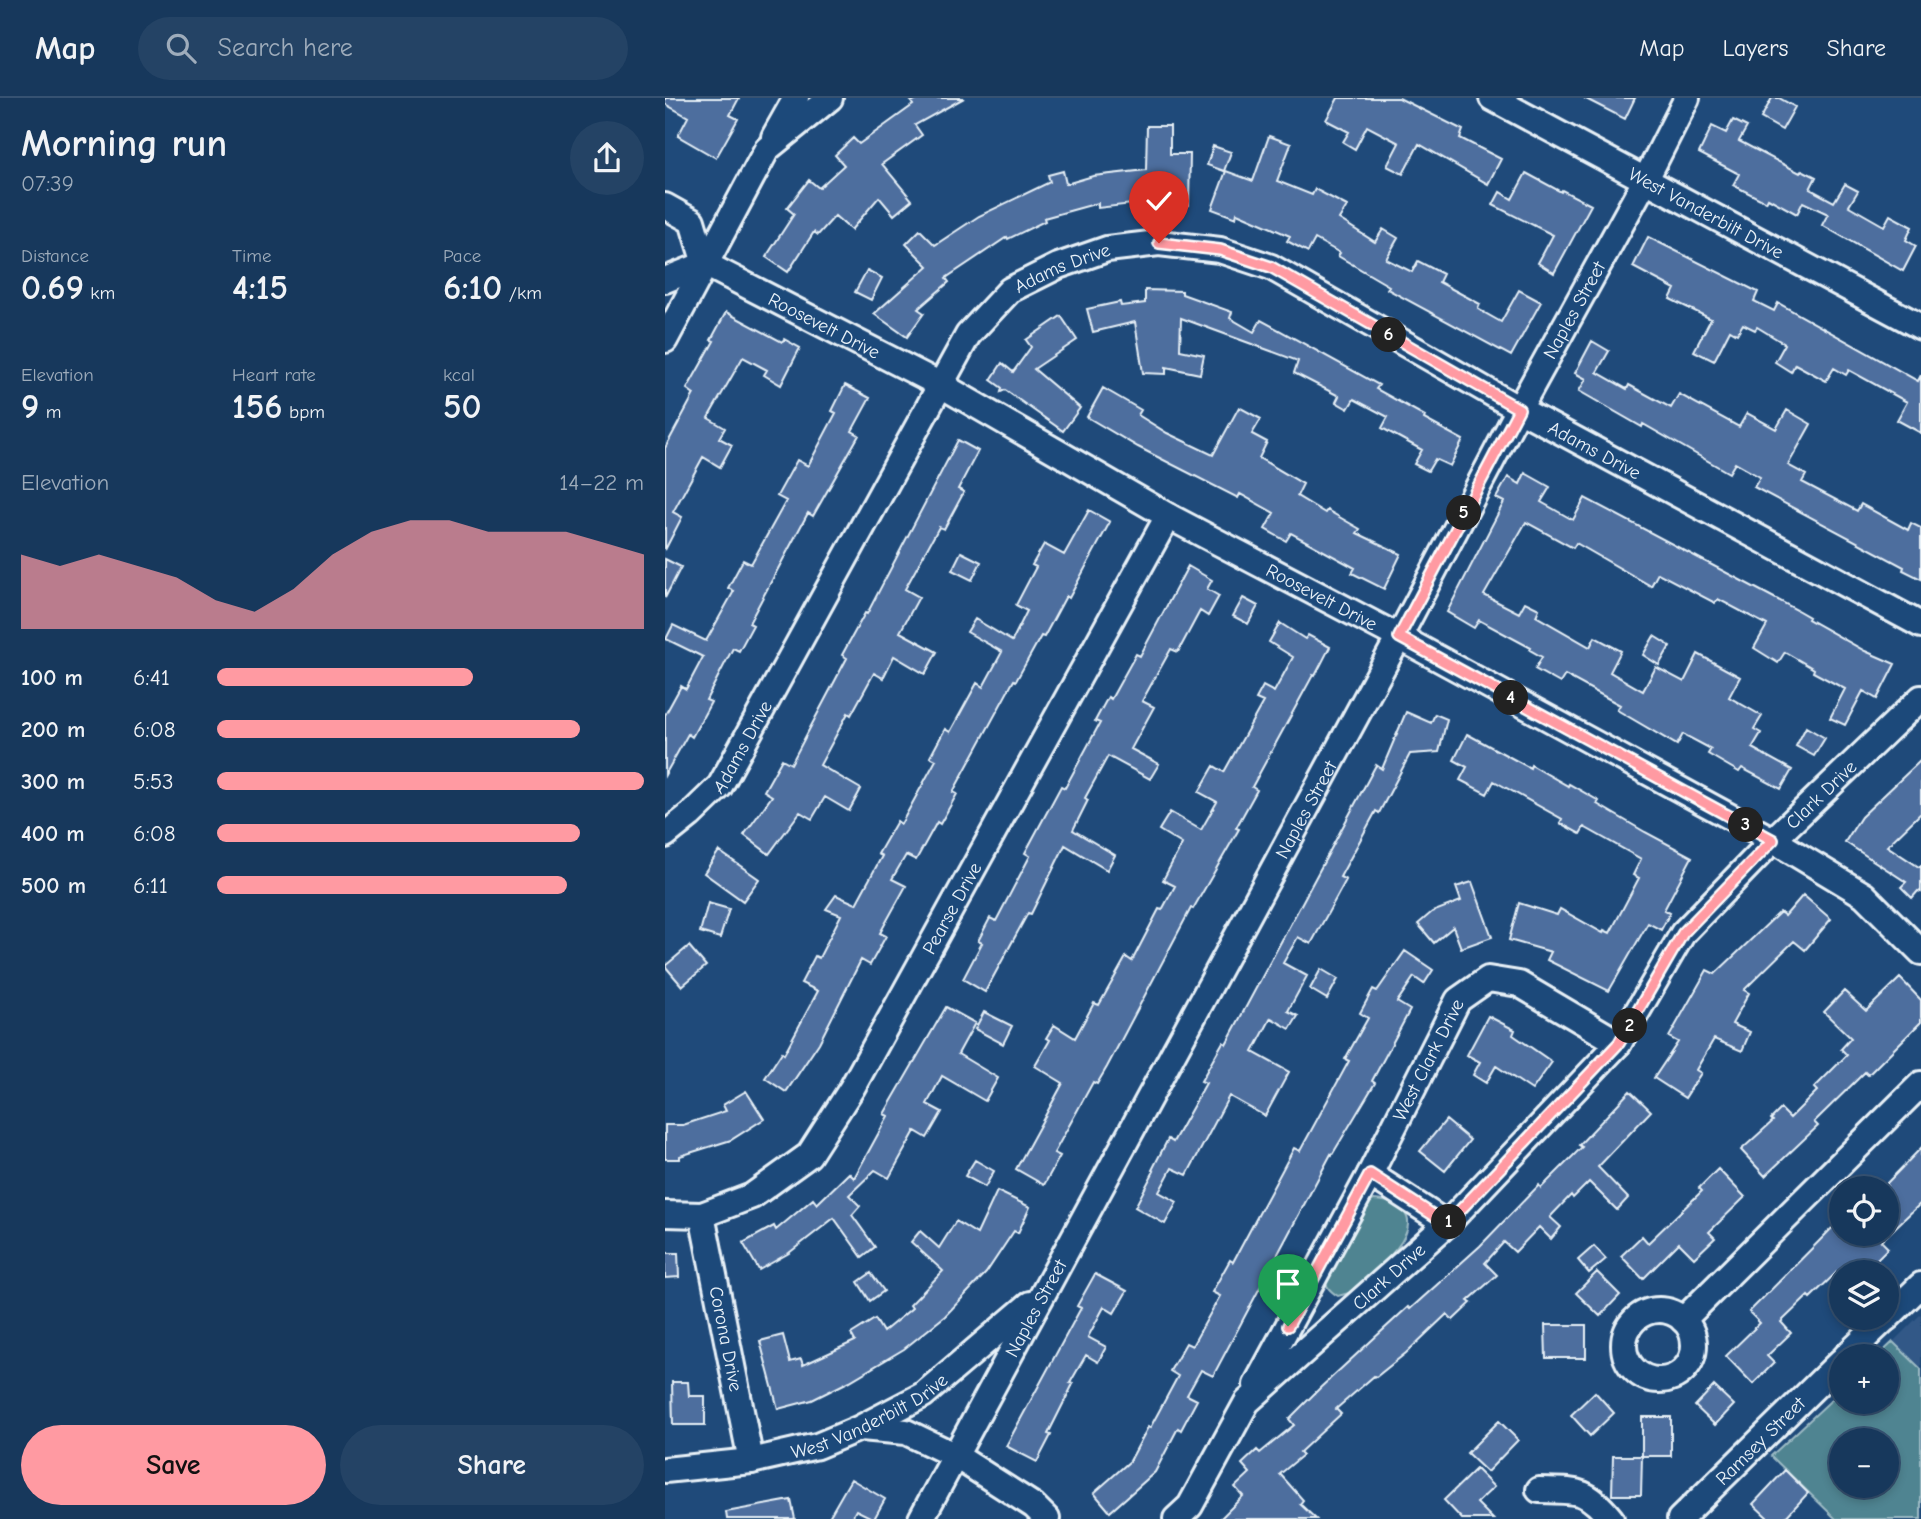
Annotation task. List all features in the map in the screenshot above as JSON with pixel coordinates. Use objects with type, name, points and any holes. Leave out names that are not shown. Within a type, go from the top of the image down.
[{"type":"street","points":[[665,340],[796,98]]},
{"type":"street","points":[[767,149],[830,98]]},
{"type":"street","name":"West Vanderbilt Drive","points":[[1492,98],[1921,327]]},
{"type":"street","name":"Naples Street","points":[[921,1519],[1399,637],[1519,409],[1645,181],[1687,98]]},
{"type":"street","points":[[665,206],[692,221],[705,264]]},
{"type":"street","name":"Adams Drive","points":[[665,835],[690,816],[720,786],[968,335],[1010,290],[1058,266],[1107,249],[1159,243],[1220,250],[1271,267],[1519,409],[1921,625]]},
{"type":"street","points":[[665,280],[705,264]]},
{"type":"street","name":"Roosevelt Drive","points":[[705,264],[941,386],[1168,516],[1399,637],[1773,840],[1864,895],[1921,952]]},
{"type":"street","name":"Pearse Drive","points":[[665,1214],[702,1214],[752,1196],[809,1155],[852,1088],[1168,516]]},
{"type":"street","name":"Clark Drive","points":[[1176,1519],[1191,1506],[1247,1402],[1447,1224],[1619,1043],[1683,933],[1773,840],[1921,698]]},
{"type":"street","name":"West Clark Drive","points":[[1247,1402],[1370,1174],[1458,1000],[1488,979],[1519,984],[1619,1043]]},
{"type":"street","points":[[1683,1320],[1921,1084]]},
{"type":"street","points":[[1370,1174],[1447,1224]]},
{"type":"street","name":"Corona Drive","points":[[702,1214],[751,1461]]},
{"type":"street","points":[[1899,1306],[1921,1285]]},
{"type":"street","name":"West Vanderbilt Drive","points":[[665,1470],[751,1461],[817,1446],[860,1428],[923,1395],[1041,1295]]},
{"type":"street","points":[[1859,1344],[1873,1330]]},
{"type":"street","name":"Ramsey Street","points":[[1680,1519],[1829,1373]]},
{"type":"street","points":[[860,1428],[906,1432],[956,1457],[1034,1506],[1047,1519]]},
{"type":"street","points":[[1539,1490],[1581,1492],[1597,1501],[1611,1519]]},
{"type":"shaded area","points":[[1921,1314],[1921,1369],[1899,1348],[1899,1344],[1893,1342]]},
{"type":"green space","points":[[1374,1200],[1390,1203],[1404,1212],[1408,1222],[1406,1233],[1400,1244],[1379,1267],[1349,1293],[1338,1296],[1328,1287],[1324,1274],[1362,1208]]},
{"type":"green space","points":[[1899,1348],[1921,1369],[1921,1519],[1836,1519],[1771,1456],[1829,1402],[1829,1414],[1899,1414]]},
{"type":"building","points":[[665,98],[739,98],[730,115],[738,119],[716,158],[678,136],[688,117],[665,104]]},
{"type":"building","points":[[919,98],[964,98],[915,125],[922,135],[882,164],[912,200],[894,215],[879,197],[851,230],[835,216],[818,235],[814,232],[788,272],[766,257],[794,214],[787,208],[809,180],[819,188],[844,165],[835,155],[853,138],[859,144]]},
{"type":"building","points":[[1338,98],[1399,98],[1463,130],[1460,138],[1501,159],[1488,184],[1419,144],[1403,174],[1387,166],[1399,143],[1367,126],[1355,149],[1343,142],[1349,132],[1326,120]]},
{"type":"building","points":[[1584,98],[1635,98],[1625,119]]},
{"type":"building","points":[[1772,98],[1779,98],[1795,107],[1782,130],[1761,118]]},
{"type":"building","points":[[1733,120],[1747,127],[1739,141],[1800,173],[1802,170],[1816,177],[1810,189],[1834,202],[1845,184],[1858,191],[1849,206],[1884,226],[1890,215],[1912,227],[1906,240],[1916,246],[1903,271],[1822,225],[1828,214],[1803,202],[1797,214],[1768,198],[1766,202],[1733,185],[1739,174],[1699,153],[1712,126],[1726,133]]},
{"type":"building","points":[[1147,126],[1170,126],[1170,154],[1190,154],[1189,205],[1158,205],[1158,201],[1098,208],[1098,203],[1044,218],[1045,221],[1008,239],[1007,237],[946,278],[949,282],[918,309],[924,313],[907,337],[874,314],[928,266],[906,244],[920,230],[935,245],[979,216],[1050,182],[1048,175],[1063,171],[1066,184],[1093,176],[1146,170]]},
{"type":"building","points":[[1269,136],[1291,144],[1277,181],[1312,195],[1315,189],[1347,206],[1339,219],[1375,242],[1383,229],[1398,238],[1386,259],[1412,272],[1418,261],[1443,274],[1439,282],[1480,304],[1478,309],[1501,322],[1519,290],[1541,302],[1511,356],[1387,289],[1389,286],[1315,239],[1308,252],[1287,241],[1290,236],[1237,213],[1236,218],[1212,209],[1226,171],[1253,181]]},
{"type":"building","points":[[1213,146],[1231,152],[1224,171],[1207,165]]},
{"type":"building","points":[[1526,173],[1591,205],[1554,273],[1538,263],[1553,235],[1493,205],[1500,192],[1512,199]]},
{"type":"building","points":[[1648,237],[1758,292],[1754,301],[1774,311],[1778,303],[1918,381],[1921,375],[1921,433],[1897,420],[1907,402],[1849,370],[1846,375],[1834,368],[1826,381],[1795,364],[1791,372],[1775,362],[1785,344],[1757,327],[1755,330],[1743,324],[1737,334],[1730,330],[1714,361],[1694,351],[1711,319],[1670,299],[1675,289],[1633,267]]},
{"type":"building","points":[[867,270],[882,278],[871,300],[855,292]]},
{"type":"building","points":[[1145,290],[1182,291],[1182,294],[1232,312],[1230,318],[1254,332],[1261,320],[1379,385],[1376,389],[1463,440],[1450,466],[1435,459],[1428,471],[1414,464],[1422,450],[1382,428],[1388,417],[1354,399],[1348,409],[1336,402],[1339,396],[1294,373],[1298,361],[1181,318],[1180,350],[1204,355],[1200,374],[1166,367],[1166,374],[1143,373],[1135,322],[1093,332],[1087,309],[1120,302],[1121,306],[1145,303]]},
{"type":"building","points":[[726,312],[782,342],[784,339],[800,348],[781,385],[764,375],[767,370],[743,357],[708,418],[725,428],[719,438],[732,445],[720,467],[703,457],[673,512],[682,517],[665,550],[665,448],[694,394],[687,389],[714,341],[711,340]]},
{"type":"building","points":[[1061,316],[1077,340],[1034,369],[1080,408],[1063,431],[1005,390],[1001,392],[1002,388],[991,380],[1002,363],[1013,372],[1031,347],[1026,340]]},
{"type":"building","points":[[1592,341],[1609,351],[1597,372],[1627,389],[1629,385],[1671,408],[1679,394],[1739,427],[1747,413],[1776,429],[1787,410],[1811,424],[1788,465],[1806,475],[1802,482],[1857,511],[1861,504],[1908,530],[1911,523],[1921,528],[1921,579],[1903,570],[1904,567],[1754,487],[1760,477],[1735,463],[1729,473],[1579,391],[1586,379],[1575,373]]},
{"type":"building","points":[[845,385],[870,398],[852,431],[859,435],[813,516],[808,513],[749,623],[753,625],[739,651],[733,648],[706,700],[711,702],[692,737],[688,734],[665,775],[665,715],[681,686],[686,689],[703,657],[666,639],[673,625],[706,641],[734,591],[728,588],[743,560],[751,564],[786,501],[777,496],[797,460],[808,466],[836,413],[832,411]]},
{"type":"building","points":[[1103,388],[1141,410],[1138,415],[1167,433],[1213,455],[1239,407],[1261,419],[1252,434],[1267,442],[1259,458],[1303,484],[1297,496],[1360,529],[1357,533],[1401,554],[1384,589],[1352,573],[1355,568],[1291,533],[1286,541],[1265,529],[1274,513],[1240,494],[1238,498],[1138,447],[1087,417]]},
{"type":"building","points":[[958,440],[978,451],[958,489],[964,492],[944,529],[939,527],[905,589],[919,597],[900,632],[937,652],[925,674],[894,656],[883,678],[874,673],[851,715],[848,713],[820,765],[861,789],[849,811],[825,797],[812,819],[800,812],[769,854],[744,835],[772,796],[764,791],[782,759],[791,764],[847,658],[842,655],[865,613],[867,614]]},
{"type":"building","points":[[1525,473],[1550,487],[1541,502],[1573,520],[1585,498],[1797,610],[1865,651],[1895,664],[1877,699],[1863,691],[1845,725],[1830,718],[1845,689],[1813,672],[1814,669],[1785,652],[1778,663],[1754,648],[1767,625],[1718,599],[1715,603],[1658,573],[1651,586],[1576,543],[1573,548],[1526,522],[1484,595],[1519,613],[1525,602],[1539,609],[1536,616],[1590,647],[1595,637],[1621,651],[1610,672],[1643,691],[1656,667],[1684,682],[1698,654],[1740,677],[1729,697],[1762,716],[1754,729],[1761,733],[1752,748],[1792,770],[1781,789],[1742,768],[1739,772],[1708,754],[1711,749],[1683,734],[1677,745],[1617,710],[1620,705],[1565,675],[1560,683],[1535,669],[1542,657],[1530,650],[1531,648],[1479,620],[1474,628],[1447,612],[1504,502],[1496,498],[1508,477],[1520,484]]},
{"type":"building","points":[[1089,510],[1110,522],[1069,598],[1066,596],[1044,637],[1041,636],[1016,681],[1014,680],[953,792],[957,794],[940,824],[937,822],[916,860],[906,855],[892,879],[906,886],[880,933],[886,936],[870,965],[861,960],[819,1043],[786,1092],[765,1078],[782,1052],[784,1054],[818,991],[801,983],[815,956],[819,958],[841,915],[826,909],[836,895],[856,904],[882,856],[878,854],[897,821],[901,824],[936,760],[930,757],[945,729],[950,732],[977,683],[983,687],[1002,652],[967,632],[975,619],[1012,641],[1027,611],[1016,605],[1036,567],[1032,565],[1044,544],[1064,555]]},
{"type":"building","points":[[961,552],[981,562],[972,580],[952,570]]},
{"type":"building","points":[[665,559],[681,567],[665,598]]},
{"type":"building","points":[[1188,566],[1212,580],[1207,589],[1219,596],[1208,616],[1200,611],[1178,652],[1171,649],[1142,701],[1154,707],[1131,749],[1159,764],[1150,779],[1108,756],[1085,798],[1088,800],[1073,830],[1115,855],[1107,870],[1065,845],[1031,914],[1028,913],[985,992],[963,979],[982,943],[978,941],[990,918],[996,921],[1030,856],[1025,853],[1061,786],[1065,788],[1100,723],[1095,721],[1108,697],[1111,699],[1136,654],[1140,656]]},
{"type":"building","points":[[1243,598],[1258,606],[1248,624],[1233,616]]},
{"type":"building","points":[[1280,623],[1305,639],[1308,635],[1330,647],[1252,787],[1257,790],[1236,828],[1239,829],[1193,909],[1191,908],[1107,1067],[1097,1084],[1093,1082],[1054,1153],[1060,1156],[1044,1185],[1016,1169],[1063,1083],[1035,1066],[1050,1040],[1046,1038],[1054,1025],[1075,1038],[1094,1003],[1099,1005],[1126,957],[1132,961],[1159,909],[1162,910],[1175,886],[1163,880],[1182,844],[1159,830],[1170,812],[1201,830],[1217,802],[1199,792],[1214,766],[1224,772],[1263,702],[1256,699],[1263,686],[1274,692],[1293,657],[1269,642]]},
{"type":"building","points":[[1654,636],[1670,646],[1659,665],[1643,655]]},
{"type":"building","points":[[1406,712],[1431,723],[1435,714],[1447,719],[1439,752],[1410,754],[1379,813],[1376,811],[1340,877],[1346,880],[1311,944],[1298,937],[1283,963],[1307,976],[1288,1011],[1298,1016],[1290,1029],[1271,1018],[1253,1052],[1289,1072],[1265,1116],[1229,1096],[1187,1175],[1172,1168],[1159,1192],[1177,1202],[1165,1224],[1135,1207],[1154,1171],[1152,1170],[1168,1139],[1173,1142],[1206,1083],[1201,1081],[1223,1042],[1226,1044],[1376,765],[1382,769]]},
{"type":"building","points":[[1806,727],[1825,738],[1814,756],[1796,746]]},
{"type":"building","points":[[1467,734],[1530,768],[1531,765],[1568,786],[1569,784],[1599,801],[1597,804],[1692,857],[1664,910],[1670,913],[1661,930],[1648,923],[1609,991],[1547,960],[1551,952],[1509,940],[1519,903],[1557,915],[1560,909],[1603,933],[1604,930],[1610,933],[1639,878],[1633,875],[1641,859],[1584,827],[1580,834],[1560,823],[1562,819],[1494,781],[1487,794],[1460,780],[1467,767],[1454,760]]},
{"type":"building","points":[[1921,760],[1921,813],[1887,846],[1921,866],[1921,892],[1918,891],[1912,898],[1901,887],[1906,882],[1845,842],[1861,817]]},
{"type":"building","points":[[719,851],[759,879],[743,901],[704,873]]},
{"type":"building","points":[[1472,882],[1492,937],[1461,948],[1453,927],[1434,943],[1418,924],[1432,912],[1461,901],[1456,887]]},
{"type":"building","points":[[1803,895],[1831,919],[1805,950],[1794,941],[1744,990],[1749,993],[1732,1024],[1750,1032],[1742,1051],[1714,1039],[1696,1070],[1701,1073],[1685,1098],[1654,1078],[1678,1042],[1669,1037],[1707,970],[1715,974],[1780,912],[1785,916]]},
{"type":"building","points":[[708,903],[729,909],[720,938],[700,932]]},
{"type":"building","points":[[689,946],[706,966],[682,986],[665,966]]},
{"type":"building","points":[[1405,951],[1433,970],[1424,984],[1414,977],[1397,1002],[1410,1010],[1372,1081],[1375,1083],[1331,1154],[1213,1376],[1201,1370],[1187,1395],[1197,1400],[1181,1430],[1178,1428],[1155,1472],[1110,1512],[1094,1493],[1130,1461],[1148,1427],[1150,1428],[1178,1376],[1170,1371],[1186,1343],[1192,1346],[1220,1296],[1212,1292],[1230,1260],[1233,1262],[1294,1148],[1300,1151],[1349,1061],[1345,1059],[1368,1018],[1360,1013],[1373,989],[1377,991]]},
{"type":"building","points":[[1321,969],[1338,979],[1327,999],[1310,989]]},
{"type":"building","points":[[1900,978],[1921,1000],[1921,1022],[1868,1075],[1865,1072],[1814,1122],[1818,1126],[1765,1176],[1741,1150],[1773,1121],[1771,1119],[1781,1109],[1790,1118],[1817,1091],[1814,1088],[1847,1055],[1841,1049],[1851,1038],[1824,1012],[1844,991],[1866,1011]]},
{"type":"building","points":[[946,1007],[975,1023],[958,1054],[998,1078],[985,1101],[942,1076],[927,1104],[942,1112],[927,1138],[915,1131],[889,1178],[875,1170],[849,1195],[860,1206],[852,1215],[875,1247],[862,1257],[834,1218],[789,1253],[759,1270],[743,1243],[774,1226],[776,1230],[813,1199],[817,1204],[849,1173],[854,1178],[888,1116],[884,1114]]},
{"type":"building","points":[[984,1012],[1012,1026],[1003,1044],[975,1029]]},
{"type":"building","points":[[1488,1016],[1515,1030],[1513,1035],[1552,1062],[1532,1090],[1496,1066],[1486,1083],[1473,1075],[1480,1062],[1467,1055]]},
{"type":"building","points":[[746,1091],[764,1119],[731,1140],[680,1156],[680,1159],[665,1159],[665,1125],[683,1125],[726,1111],[723,1105]]},
{"type":"building","points":[[1630,1091],[1651,1111],[1598,1167],[1628,1198],[1617,1210],[1589,1182],[1573,1198],[1571,1195],[1550,1217],[1561,1227],[1551,1239],[1539,1227],[1515,1252],[1504,1242],[1485,1263],[1497,1275],[1468,1301],[1471,1303],[1453,1320],[1447,1314],[1406,1353],[1336,1409],[1341,1414],[1300,1452],[1303,1455],[1280,1474],[1303,1500],[1300,1504],[1316,1519],[1220,1519],[1243,1496],[1235,1487],[1250,1473],[1242,1464],[1257,1450],[1260,1453],[1294,1425],[1289,1419],[1320,1388],[1408,1307],[1410,1309],[1480,1246],[1539,1185],[1541,1188],[1582,1147],[1579,1145]]},
{"type":"building","points":[[1446,1120],[1470,1140],[1445,1171],[1420,1151]]},
{"type":"building","points":[[1921,1148],[1921,1203],[1899,1224],[1899,1176],[1894,1176]]},
{"type":"building","points":[[975,1160],[994,1171],[985,1187],[965,1176]]},
{"type":"building","points":[[1718,1169],[1745,1197],[1709,1232],[1715,1238],[1694,1258],[1679,1243],[1643,1279],[1621,1256],[1642,1236],[1648,1243],[1702,1191],[1699,1188]]},
{"type":"building","points":[[997,1191],[1030,1207],[1018,1233],[1014,1231],[986,1273],[945,1316],[904,1349],[850,1381],[812,1400],[778,1409],[760,1341],[783,1335],[790,1362],[801,1359],[803,1365],[855,1341],[851,1334],[875,1319],[883,1332],[912,1308],[910,1305],[943,1271],[911,1242],[920,1231],[939,1248],[956,1221],[977,1234]]},
{"type":"building","points":[[1829,1231],[1829,1246],[1888,1248],[1876,1260],[1829,1260],[1829,1280],[1781,1322],[1791,1333],[1767,1356],[1774,1363],[1753,1384],[1726,1356],[1760,1323],[1749,1312]]},
{"type":"building","points":[[1594,1246],[1606,1259],[1589,1273],[1578,1260]]},
{"type":"building","points":[[665,1253],[678,1253],[679,1277],[665,1278]]},
{"type":"building","points":[[1597,1272],[1620,1295],[1600,1316],[1576,1293]]},
{"type":"building","points":[[871,1273],[884,1291],[870,1301],[858,1282]]},
{"type":"building","points":[[1095,1274],[1127,1291],[1114,1313],[1104,1307],[1088,1337],[1106,1347],[1098,1362],[1086,1355],[1070,1383],[1073,1384],[1037,1462],[1006,1446],[1081,1308],[1077,1306]]},
{"type":"building","points":[[1545,1325],[1586,1325],[1586,1358],[1546,1358]]},
{"type":"building","points":[[672,1382],[688,1382],[689,1396],[705,1396],[705,1425],[673,1425]]},
{"type":"building","points":[[1714,1386],[1734,1405],[1715,1425],[1695,1406]]},
{"type":"building","points":[[1595,1392],[1614,1413],[1590,1436],[1571,1415]]},
{"type":"building","points":[[1642,1417],[1671,1417],[1671,1456],[1642,1456]]},
{"type":"building","points":[[1499,1421],[1518,1440],[1487,1472],[1467,1453]]},
{"type":"building","points":[[1613,1456],[1642,1456],[1641,1495],[1612,1495]]},
{"type":"building","points":[[1476,1469],[1494,1487],[1477,1503],[1493,1519],[1462,1519],[1444,1500]]},
{"type":"building","points":[[1785,1470],[1808,1493],[1784,1519],[1769,1519],[1753,1504]]},
{"type":"building","points":[[851,1479],[885,1499],[874,1519],[856,1510],[851,1519],[828,1519]]},
{"type":"building","points":[[791,1500],[795,1519],[727,1519],[726,1512]]},
{"type":"route","points":[[1159,243],[1220,250],[1271,267],[1519,409],[1399,637],[1773,840],[1683,933],[1619,1043],[1447,1224],[1370,1174],[1288,1326]]}]
